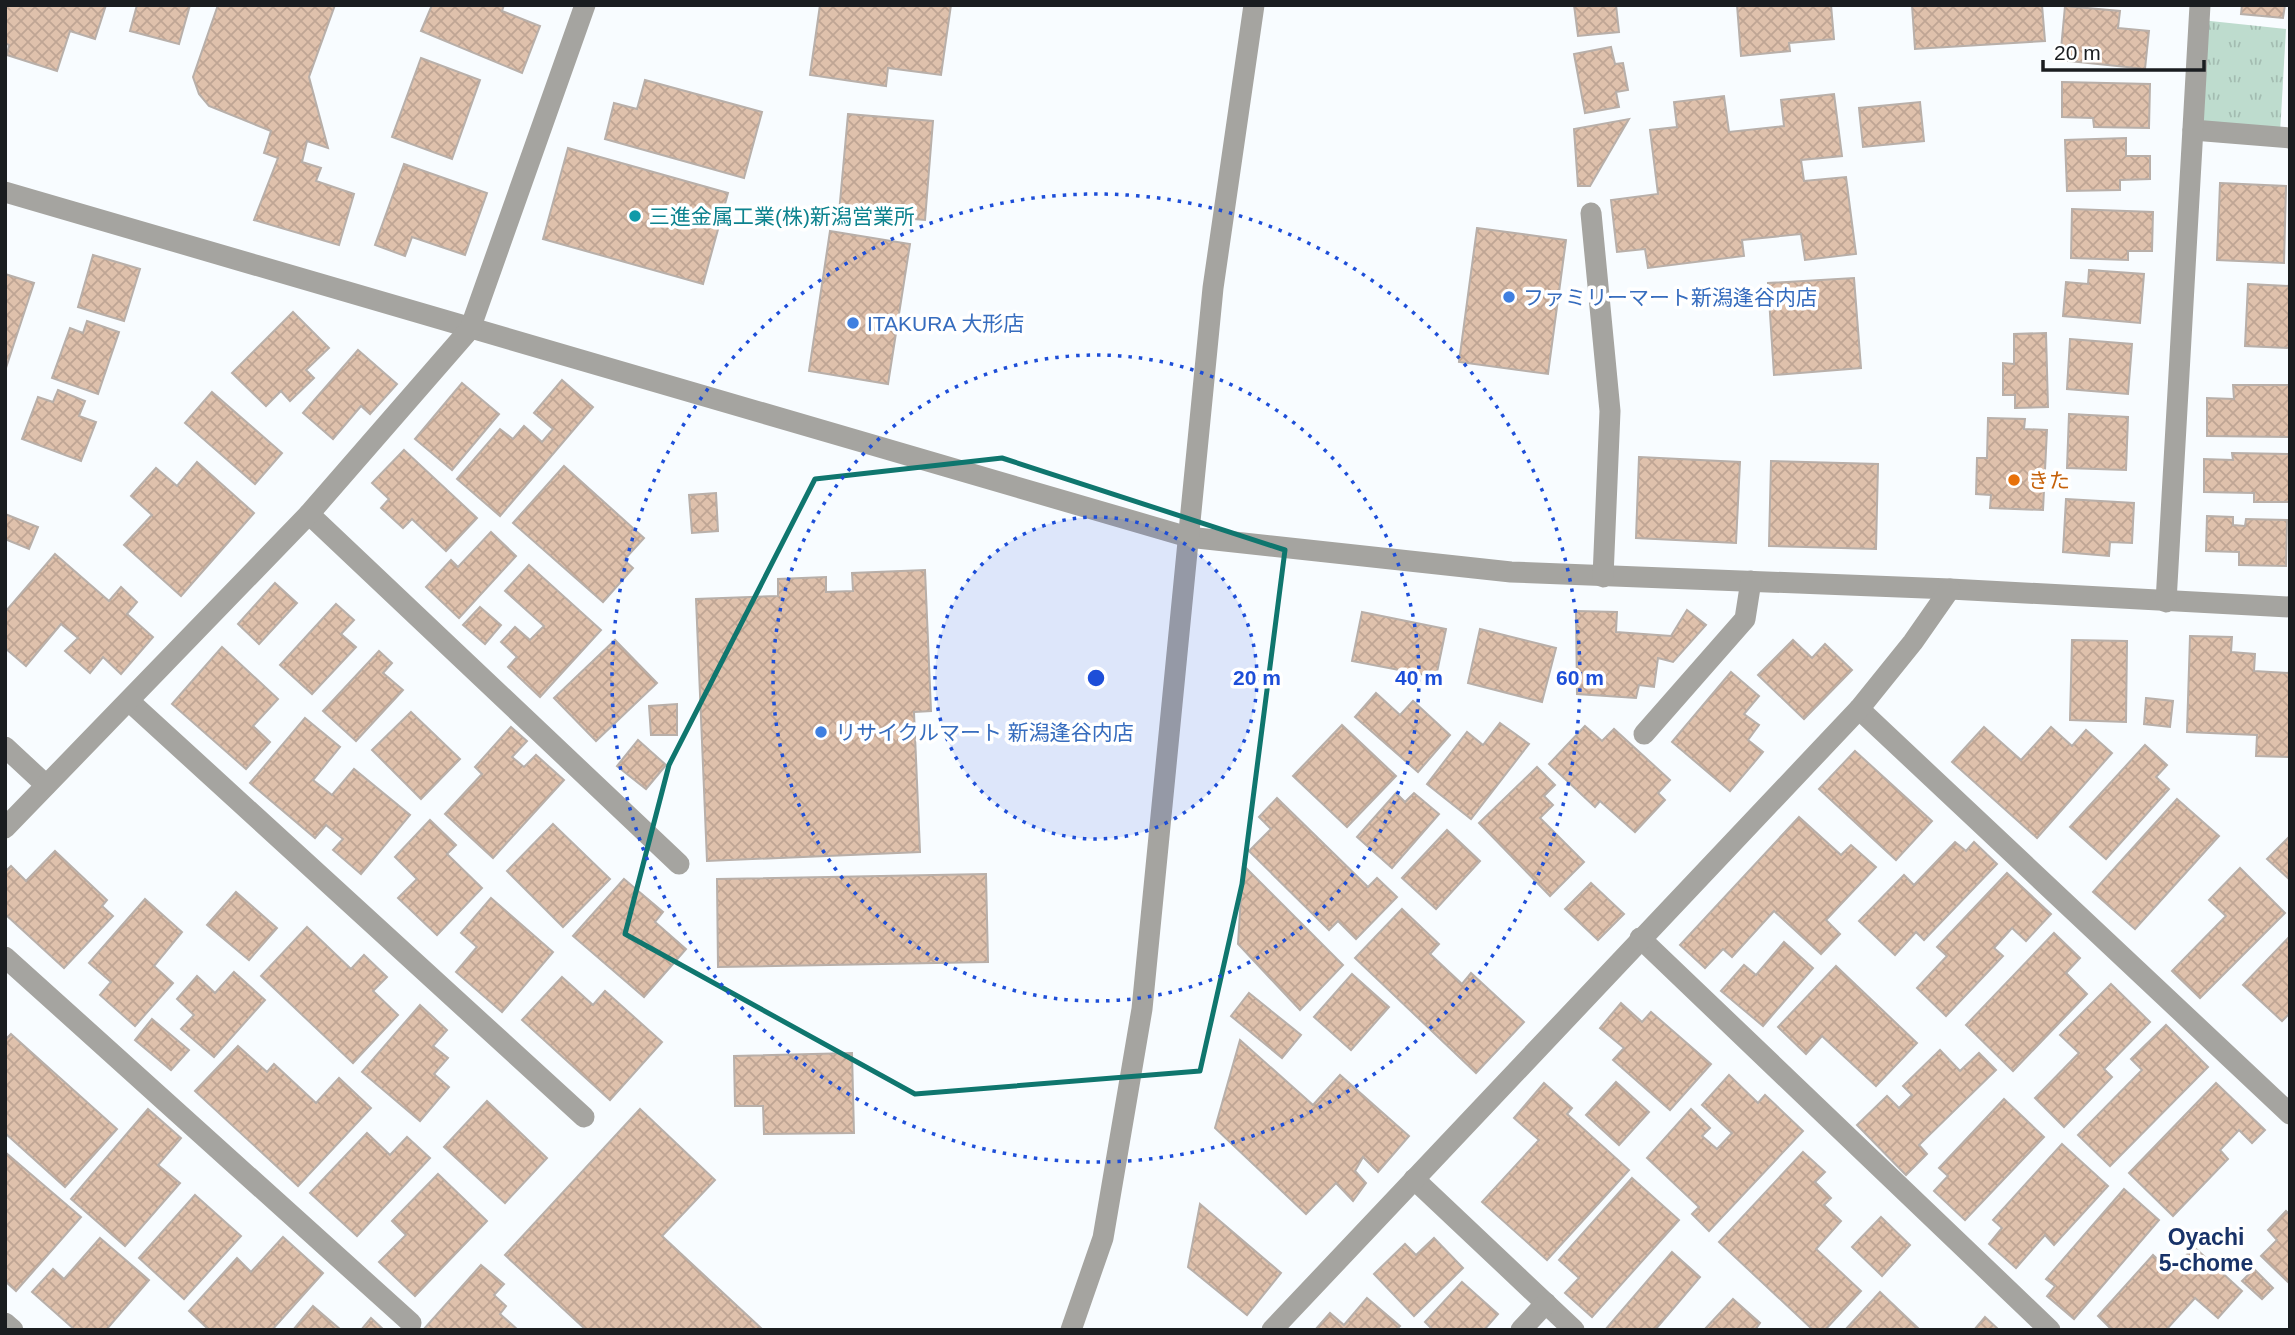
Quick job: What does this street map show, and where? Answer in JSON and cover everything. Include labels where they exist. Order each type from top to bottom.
[{"type":"street","points":[[5,828],[309,514],[470,329],[585,5]]},
{"type":"street","points":[[1071,1330],[1103,1238],[1142,1009],[1213,288],[1254,5]]},
{"type":"street","points":[[2166,602],[2200,5]]},
{"type":"street","points":[[2193,130],[2290,138]]},
{"type":"street","points":[[5,192],[1188,537],[1511,572],[1950,589],[2290,607]]},
{"type":"street","points":[[1591,213],[1610,411],[1603,577]]},
{"type":"street","points":[[309,514],[679,864]]},
{"type":"street","points":[[1644,734],[1745,620],[1751,581]]},
{"type":"street","points":[[1272,1330],[1859,709],[1913,642],[1950,589]]},
{"type":"street","points":[[129,701],[584,1117]]},
{"type":"street","points":[[1859,709],[2290,1114]]},
{"type":"street","points":[[5,747],[46,785]]},
{"type":"street","points":[[1640,938],[2050,1330]]},
{"type":"street","points":[[5,957],[411,1323]]},
{"type":"street","points":[[1414,1179],[1574,1330]]},
{"type":"street","points":[[1521,1330],[1546,1303]]},
{"type":"street","points":[[5,1323],[13,1330]]},
{"type":"highlighted area","points":[[1002,458],[1285,550],[1242,884],[1200,1071],[915,1094],[625,934],[669,765],[815,479]]},
{"type":"green space","points":[[2201,20],[2286,29],[2280,133],[2195,128]]},
{"type":"building","points":[[5,5],[106,5],[95,39],[70,31],[57,71],[7,55],[9,45],[5,43]]},
{"type":"building","points":[[137,5],[190,5],[179,44],[130,31]]},
{"type":"building","points":[[218,5],[335,5],[309,77],[328,148],[307,141],[302,162],[321,168],[316,181],[354,194],[339,245],[254,220],[278,158],[264,153],[271,131],[209,106],[199,94],[193,77]]},
{"type":"building","points":[[432,5],[504,5],[502,11],[540,26],[522,73],[421,31]]},
{"type":"building","points":[[820,5],[951,5],[941,75],[888,68],[886,86],[810,75]]},
{"type":"building","points":[[1574,5],[1616,5],[1619,32],[1578,36]]},
{"type":"building","points":[[1737,5],[1831,5],[1834,39],[1789,43],[1790,51],[1741,56]]},
{"type":"building","points":[[1912,5],[2042,5],[2045,41],[1915,49]]},
{"type":"building","points":[[2242,5],[2285,5],[2283,18],[2241,14]]},
{"type":"building","points":[[2065,6],[2120,11],[2118,28],[2149,31],[2145,69],[2060,60]]},
{"type":"building","points":[[1611,47],[1615,64],[1623,63],[1628,90],[1616,92],[1619,107],[1585,113],[1574,54]]},
{"type":"building","points":[[421,58],[480,80],[452,159],[392,137]]},
{"type":"building","points":[[645,80],[762,112],[744,178],[605,139],[614,103],[637,109]]},
{"type":"building","points":[[2062,82],[2150,84],[2149,128],[2094,127],[2093,118],[2062,117]]},
{"type":"building","points":[[1834,94],[1842,156],[1801,160],[1804,181],[1846,177],[1856,254],[1805,260],[1801,234],[1742,240],[1744,256],[1648,268],[1645,249],[1617,252],[1611,200],[1658,194],[1650,130],[1677,127],[1674,102],[1724,96],[1729,132],[1784,126],[1781,100]]},
{"type":"building","points":[[1920,102],[1924,141],[1863,147],[1859,108]]},
{"type":"building","points":[[848,114],[933,121],[925,220],[839,213]]},
{"type":"building","points":[[1629,119],[1590,186],[1578,186],[1574,129]]},
{"type":"building","points":[[2126,138],[2126,156],[2150,156],[2150,179],[2120,180],[2120,190],[2067,191],[2065,140]]},
{"type":"building","name":"三進金属工業(株)新潟営業所","points":[[568,148],[728,193],[703,284],[543,239]]},
{"type":"building","points":[[404,164],[487,193],[465,255],[412,237],[405,256],[375,245]]},
{"type":"building","points":[[2220,183],[2286,186],[2284,263],[2217,260]]},
{"type":"building","points":[[2072,209],[2153,212],[2152,251],[2128,251],[2128,260],[2071,258]]},
{"type":"building","points":[[1477,228],[1566,240],[1548,374],[1459,362]]},
{"type":"building","points":[[830,231],[910,244],[888,384],[809,371]]},
{"type":"building","points":[[93,255],[140,269],[124,321],[78,307]]},
{"type":"building","points":[[2089,270],[2144,274],[2140,323],[2063,316],[2066,282],[2088,284]]},
{"type":"building","points":[[5,274],[34,283],[5,371]]},
{"type":"building","points":[[1854,278],[1861,368],[1774,375],[1768,283]]},
{"type":"building","points":[[2248,284],[2290,286],[2290,348],[2245,346]]},
{"type":"building","points":[[293,312],[329,348],[306,370],[314,378],[290,401],[281,391],[266,406],[232,373]]},
{"type":"building","points":[[87,321],[119,332],[98,394],[52,378],[70,328],[83,333]]},
{"type":"building","points":[[2046,333],[2048,407],[2015,408],[2015,395],[2003,395],[2003,363],[2014,364],[2014,334]]},
{"type":"building","points":[[2070,339],[2132,344],[2128,394],[2067,389]]},
{"type":"building","points":[[358,350],[397,384],[370,414],[361,406],[333,439],[303,413]]},
{"type":"building","points":[[562,380],[593,407],[500,516],[457,479],[500,429],[513,439],[524,426],[542,442],[553,429],[534,413]]},
{"type":"building","points":[[462,383],[499,414],[452,470],[415,439]]},
{"type":"building","points":[[2233,385],[2290,385],[2290,437],[2207,436],[2207,398],[2234,399]]},
{"type":"building","points":[[58,390],[85,401],[79,416],[96,422],[81,461],[22,439],[38,397],[53,402]]},
{"type":"building","points":[[212,392],[282,453],[255,484],[185,423]]},
{"type":"building","points":[[2069,414],[2128,417],[2126,470],[2067,468]]},
{"type":"building","points":[[1988,418],[2025,419],[2024,429],[2047,430],[2043,510],[1990,508],[1991,495],[1976,494],[1977,458],[1987,458]]},
{"type":"building","points":[[404,450],[477,518],[446,551],[412,519],[403,528],[381,508],[389,499],[372,483]]},
{"type":"building","points":[[2232,453],[2290,454],[2290,502],[2254,502],[2254,493],[2204,492],[2204,459],[2233,460]]},
{"type":"building","points":[[1639,457],[1740,462],[1736,543],[1636,538]]},
{"type":"building","points":[[1771,461],[1878,464],[1876,549],[1769,546]]},
{"type":"building","points":[[197,462],[254,513],[181,596],[124,545],[152,515],[131,496],[156,468],[177,486]]},
{"type":"building","points":[[564,466],[644,538],[624,560],[633,568],[603,602],[513,523]]},
{"type":"building","points":[[716,493],[718,531],[692,533],[689,495]]},
{"type":"building","points":[[2066,499],[2134,503],[2132,543],[2110,542],[2109,556],[2063,552]]},
{"type":"building","points":[[5,514],[38,527],[29,549],[5,539]]},
{"type":"building","points":[[2207,516],[2233,517],[2233,525],[2245,526],[2246,519],[2287,520],[2286,566],[2239,565],[2239,552],[2206,551]]},
{"type":"building","points":[[491,532],[516,556],[459,618],[426,587],[451,560],[458,567]]},
{"type":"building","points":[[55,554],[109,601],[121,587],[137,602],[127,614],[153,637],[121,674],[103,657],[90,673],[65,651],[78,638],[61,624],[26,666],[5,648],[5,612]]},
{"type":"building","points":[[529,565],[601,630],[540,697],[508,667],[517,657],[501,642],[515,627],[530,640],[544,626],[505,591]]},
{"type":"building","points":[[925,570],[931,711],[914,712],[920,852],[707,861],[696,599],[778,596],[778,579],[826,577],[826,592],[853,591],[852,573]]},
{"type":"building","points":[[275,583],[297,603],[259,644],[238,624]]},
{"type":"building","points":[[336,604],[354,620],[341,634],[356,647],[312,694],[280,665]]},
{"type":"building","points":[[480,607],[501,625],[485,644],[463,625]]},
{"type":"building","points":[[1687,610],[1706,625],[1673,662],[1658,658],[1654,687],[1639,685],[1636,698],[1577,694],[1576,611],[1617,612],[1616,632],[1671,636]]},
{"type":"building","points":[[1362,612],[1446,629],[1436,677],[1352,661]]},
{"type":"building","points":[[1480,629],[1556,648],[1542,702],[1468,683]]},
{"type":"building","points":[[2190,636],[2232,637],[2231,652],[2255,654],[2254,671],[2290,673],[2290,757],[2256,756],[2257,735],[2187,732]]},
{"type":"building","points":[[615,640],[657,683],[596,741],[554,698]]},
{"type":"building","points":[[1793,640],[1812,658],[1825,644],[1852,670],[1804,719],[1758,675]]},
{"type":"building","points":[[2072,640],[2127,641],[2126,722],[2070,720]]},
{"type":"building","points":[[222,647],[278,699],[253,726],[270,742],[246,769],[172,704]]},
{"type":"building","points":[[379,651],[392,663],[383,673],[403,690],[356,741],[323,711]]},
{"type":"building","points":[[1731,672],[1759,696],[1744,714],[1759,725],[1748,740],[1763,752],[1730,791],[1672,742]]},
{"type":"building","points":[[1376,693],[1400,715],[1413,701],[1450,735],[1418,772],[1355,717]]},
{"type":"building","points":[[2146,698],[2173,701],[2170,727],[2144,724]]},
{"type":"building","points":[[677,704],[677,735],[651,735],[649,706]]},
{"type":"building","points":[[411,712],[460,759],[421,799],[372,750]]},
{"type":"building","points":[[305,718],[340,747],[313,780],[332,795],[354,769],[410,815],[361,874],[333,850],[343,839],[326,825],[315,838],[250,783]]},
{"type":"building","points":[[1500,723],[1529,744],[1471,819],[1427,784],[1467,732],[1483,745]]},
{"type":"building","points":[[1342,725],[1396,776],[1347,827],[1293,776]]},
{"type":"building","points":[[1585,726],[1602,741],[1614,729],[1670,780],[1658,793],[1665,800],[1635,832],[1600,801],[1595,807],[1549,764]]},
{"type":"building","points":[[511,727],[527,741],[512,757],[524,767],[536,755],[564,780],[493,858],[445,814],[482,774],[475,767]]},
{"type":"building","points":[[1984,727],[2021,760],[2051,727],[2072,746],[2086,730],[2112,753],[2037,838],[1952,762]]},
{"type":"building","points":[[638,740],[666,765],[646,789],[617,766]]},
{"type":"building","points":[[2145,745],[2167,765],[2156,777],[2169,789],[2106,859],[2070,827]]},
{"type":"building","points":[[1855,751],[1932,821],[1896,860],[1819,789]]},
{"type":"building","points":[[1537,767],[1555,785],[1544,796],[1553,805],[1540,818],[1584,862],[1550,896],[1479,823]]},
{"type":"building","points":[[1396,793],[1405,802],[1414,793],[1439,814],[1392,868],[1357,837]]},
{"type":"building","points":[[1277,798],[1368,887],[1377,878],[1397,897],[1356,939],[1338,921],[1329,930],[1249,851],[1271,829],[1259,817]]},
{"type":"building","points":[[2177,799],[2219,836],[2135,929],[2093,892]]},
{"type":"building","points":[[1799,817],[1841,855],[1851,845],[1876,867],[1826,920],[1840,934],[1821,954],[1774,911],[1732,957],[1723,949],[1705,968],[1680,945]]},
{"type":"building","points":[[430,820],[456,845],[447,854],[482,888],[437,935],[398,898],[417,879],[395,857]]},
{"type":"building","points":[[553,824],[610,879],[563,927],[507,871]]},
{"type":"building","points":[[1447,830],[1480,861],[1436,909],[1402,878]]},
{"type":"building","points":[[2290,836],[2290,880],[2267,859]]},
{"type":"building","points":[[1955,842],[1966,851],[1974,842],[1997,864],[1924,940],[1916,932],[1895,955],[1859,921],[1904,875],[1914,885]]},
{"type":"building","points":[[55,851],[107,900],[102,906],[113,916],[64,968],[5,914],[5,872],[11,866],[26,881]]},
{"type":"building","points":[[1243,865],[1343,965],[1300,1010],[1238,944]]},
{"type":"building","points":[[2240,868],[2285,913],[2200,998],[2172,971],[2226,916],[2209,900]]},
{"type":"building","points":[[2007,873],[2051,914],[2026,941],[2012,928],[1994,948],[2003,956],[1946,1016],[1917,988],[1947,956],[1937,947]]},
{"type":"building","points":[[986,874],[988,962],[718,967],[717,879]]},
{"type":"building","points":[[624,879],[663,912],[655,922],[686,949],[644,997],[573,936]]},
{"type":"building","points":[[1591,883],[1624,914],[1598,940],[1565,909]]},
{"type":"building","points":[[236,892],[277,928],[249,960],[207,925]]},
{"type":"building","points":[[491,898],[553,952],[502,1012],[456,972],[477,947],[461,933]]},
{"type":"building","points":[[145,899],[182,932],[154,966],[173,983],[135,1026],[100,995],[111,982],[89,963]]},
{"type":"building","points":[[1402,909],[1439,944],[1430,954],[1462,984],[1471,973],[1524,1022],[1476,1073],[1355,958]]},
{"type":"building","points":[[307,927],[351,969],[364,955],[387,977],[373,991],[398,1015],[353,1063],[261,976]]},
{"type":"building","points":[[2054,933],[2080,958],[2066,973],[2087,994],[2013,1071],[1966,1025]]},
{"type":"building","points":[[2290,936],[2290,1013],[2282,1021],[2243,985]]},
{"type":"building","points":[[1784,942],[1813,968],[1763,1026],[1721,991],[1744,965],[1756,975]]},
{"type":"building","points":[[1836,966],[1917,1043],[1876,1086],[1822,1036],[1806,1054],[1778,1027]]},
{"type":"building","points":[[234,972],[265,1000],[214,1057],[181,1029],[194,1015],[177,999],[197,976],[215,993]]},
{"type":"building","points":[[1352,974],[1389,1007],[1351,1050],[1314,1017]]},
{"type":"building","points":[[562,977],[593,1005],[605,991],[662,1042],[610,1100],[522,1020]]},
{"type":"building","points":[[2111,984],[2150,1022],[2104,1069],[2112,1077],[2064,1127],[2035,1098],[2079,1053],[2060,1035]]},
{"type":"building","points":[[1249,993],[1301,1035],[1282,1058],[1231,1016]]},
{"type":"building","points":[[1621,1003],[1642,1022],[1651,1012],[1711,1064],[1670,1110],[1613,1060],[1624,1048],[1600,1028]]},
{"type":"building","points":[[420,1005],[447,1030],[433,1046],[448,1058],[434,1074],[449,1087],[420,1121],[362,1072]]},
{"type":"building","points":[[152,1019],[189,1050],[171,1070],[135,1040]]},
{"type":"building","points":[[2166,1025],[2208,1067],[2110,1166],[2078,1135],[2142,1070],[2131,1059]]},
{"type":"building","points":[[11,1034],[117,1129],[65,1187],[5,1133],[5,1040]]},
{"type":"building","points":[[1240,1040],[1313,1105],[1340,1075],[1409,1136],[1378,1172],[1363,1157],[1355,1171],[1366,1183],[1353,1201],[1336,1183],[1306,1214],[1215,1128]]},
{"type":"building","points":[[238,1046],[267,1072],[274,1064],[316,1103],[339,1078],[371,1108],[298,1186],[195,1091]]},
{"type":"building","points":[[1940,1050],[1960,1071],[1979,1053],[1996,1070],[1919,1145],[1927,1154],[1906,1175],[1857,1125],[1887,1096],[1899,1108],[1912,1095],[1903,1086]]},
{"type":"building","points":[[852,1053],[854,1133],[764,1134],[763,1106],[735,1106],[734,1056]]},
{"type":"building","points":[[1729,1075],[1758,1103],[1765,1095],[1803,1131],[1709,1231],[1692,1214],[1699,1207],[1647,1158],[1691,1109],[1710,1128],[1702,1136],[1717,1149],[1732,1133],[1702,1105]]},
{"type":"building","points":[[1616,1082],[1649,1112],[1619,1145],[1586,1115]]},
{"type":"building","points":[[1544,1083],[1572,1108],[1567,1114],[1629,1170],[1547,1260],[1482,1202],[1539,1140],[1514,1118]]},
{"type":"building","points":[[2216,1083],[2265,1130],[2252,1143],[2239,1130],[2220,1150],[2228,1159],[2173,1216],[2129,1173]]},
{"type":"building","points":[[2004,1099],[2044,1137],[1965,1220],[1934,1191],[1948,1176],[1939,1168]]},
{"type":"building","points":[[487,1101],[547,1158],[505,1203],[444,1147]]},
{"type":"building","points":[[148,1109],[181,1138],[158,1165],[180,1183],[125,1246],[71,1199]]},
{"type":"building","points":[[640,1109],[715,1180],[662,1236],[763,1330],[586,1330],[505,1255]]},
{"type":"building","points":[[367,1133],[390,1155],[407,1137],[430,1158],[357,1236],[310,1193]]},
{"type":"building","points":[[2062,1144],[2108,1186],[2054,1245],[2045,1235],[2016,1268],[1989,1244],[2002,1228],[1993,1220]]},
{"type":"building","points":[[5,1152],[81,1217],[16,1291],[5,1281]]},
{"type":"building","points":[[1803,1152],[1825,1172],[1815,1182],[1831,1198],[1824,1205],[1841,1221],[1816,1249],[1861,1291],[1825,1330],[1813,1330],[1719,1242]]},
{"type":"building","points":[[438,1174],[487,1221],[415,1296],[379,1262],[406,1235],[392,1221]]},
{"type":"building","points":[[1632,1178],[1679,1220],[1592,1317],[1565,1293],[1579,1278],[1559,1260]]},
{"type":"building","points":[[2124,1189],[2159,1220],[2074,1319],[2047,1296],[2055,1286],[2046,1279]]},
{"type":"building","points":[[195,1195],[241,1236],[184,1299],[139,1258]]},
{"type":"building","points":[[1200,1204],[1281,1273],[1247,1315],[1188,1267]]},
{"type":"building","points":[[2286,1211],[2290,1215],[2290,1284],[2261,1256],[2277,1240],[2268,1230]]},
{"type":"building","points":[[1881,1217],[1910,1245],[1882,1276],[1852,1247]]},
{"type":"building","points":[[283,1237],[323,1273],[272,1330],[209,1330],[189,1311],[237,1258],[251,1272]]},
{"type":"building","points":[[100,1238],[149,1280],[106,1330],[75,1330],[32,1292],[53,1269],[64,1279]]},
{"type":"building","points":[[1434,1238],[1463,1268],[1414,1316],[1374,1274],[1405,1244],[1416,1255]]},
{"type":"building","points":[[2194,1247],[2242,1291],[2218,1318],[2195,1298],[2166,1330],[2112,1330],[2098,1316],[2153,1255],[2171,1272]]},
{"type":"building","points":[[1672,1252],[1700,1277],[1655,1330],[1605,1330]]},
{"type":"building","points":[[481,1265],[504,1284],[494,1295],[506,1306],[500,1314],[518,1330],[423,1330]]},
{"type":"building","points":[[2254,1269],[2273,1288],[2262,1299],[2242,1281]]},
{"type":"building","points":[[1462,1282],[1498,1314],[1484,1330],[1433,1330],[1425,1322]]},
{"type":"building","points":[[1880,1292],[1920,1330],[1845,1330]]},
{"type":"building","points":[[1367,1298],[1400,1326],[1396,1330],[1315,1330],[1330,1313],[1344,1325]]},
{"type":"building","points":[[1733,1299],[1760,1323],[1755,1330],[1704,1330]]},
{"type":"building","points":[[313,1306],[341,1330],[293,1330]]},
{"type":"building","points":[[1985,1317],[1999,1330],[1974,1330]]},
{"type":"building","points":[[371,1318],[384,1330],[361,1330]]},
{"type":"place","name":"三進金属工業(株)新潟営業所","points":[[635,216]]},
{"type":"place","name":"ファミリーマート新潟逢谷内店","points":[[1509,297]]},
{"type":"place","name":"ITAKURA 大形店","points":[[853,323]]},
{"type":"place","name":"きた","points":[[2014,480]]},
{"type":"place","name":"リサイクルマート 新潟逢谷内店","points":[[821,732]]},
{"type":"district","name":"Oyachi 5-chome","points":[[2206,1250]]}]
